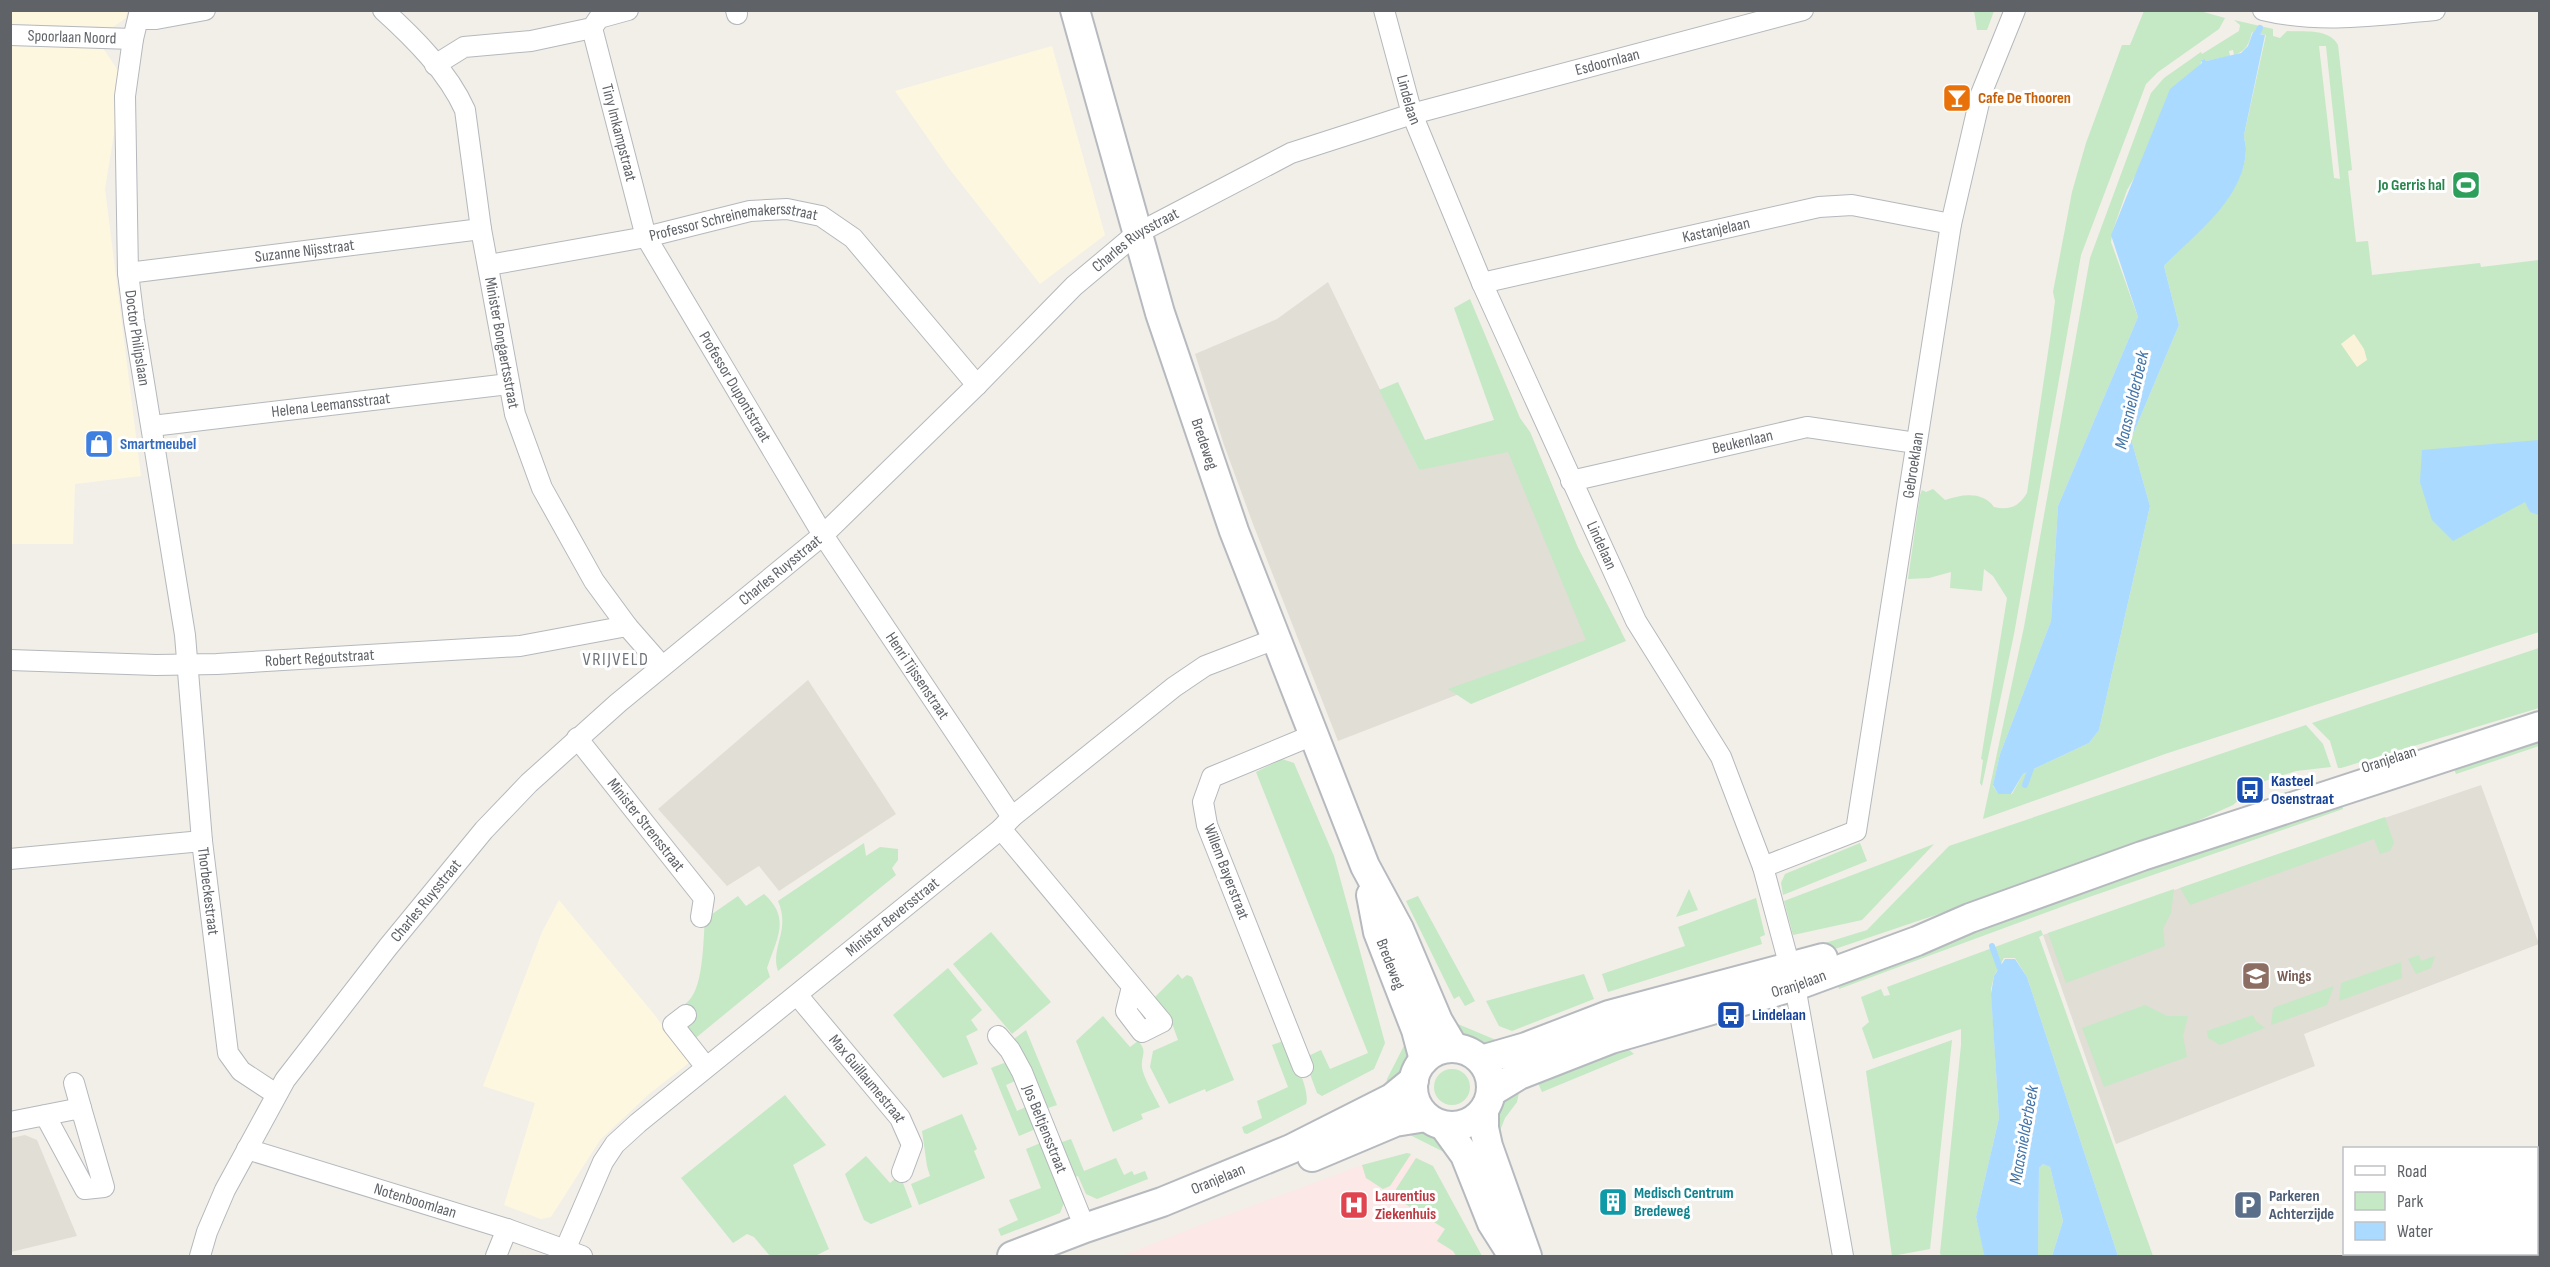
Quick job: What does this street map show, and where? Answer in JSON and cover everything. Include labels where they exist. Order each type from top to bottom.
[{"type":"street","points":[[140,15],[156,19],[205,10]]},
{"type":"street","name":"Minister Bongaertsstraat","points":[[383,10],[407,32],[435,65],[457,93],[465,110],[481,229],[515,414],[542,488],[594,581],[627,626],[662,666]]},
{"type":"street","points":[[435,65],[464,47],[531,41],[592,28],[599,18],[628,10]]},
{"type":"street","name":"Bredeweg","points":[[1075,10],[1136,234],[1202,441],[1275,639],[1365,866],[1399,929],[1438,1021],[1454,1048]]},
{"type":"street","name":"Lindelaan","points":[[1384,10],[1412,114],[1482,283],[1636,621],[1721,757],[1763,867],[1793,985],[1843,1257]]},
{"type":"street","name":"Esdoornlaan","points":[[1412,114],[1803,10]]},
{"type":"street","name":"Gebroeklaan","points":[[1763,867],[1856,831],[1951,224],[1981,94],[2015,10]]},
{"type":"street","points":[[2263,10],[2311,17],[2342,18],[2435,10]]},
{"type":"street","name":"Doctor Philipslaan","points":[[140,15],[133,39],[125,96],[128,273],[185,635],[187,665]]},
{"type":"street","name":"Tiny Imkampstraat","points":[[592,28],[646,237]]},
{"type":"street","name":"Spoorlaan Noord","points":[[10,35],[133,39]]},
{"type":"street","name":"Charles Ruysstraat","points":[[200,1257],[207,1232],[225,1190],[285,1080],[388,947],[484,830],[577,738],[823,535],[977,385],[1074,286],[1136,234],[1291,153],[1412,114]]},
{"type":"street","name":"Kastanjelaan","points":[[1482,283],[1819,207],[1852,205],[1951,224]]},
{"type":"street","name":"Professor Schreinemakersstraat","points":[[489,265],[646,237],[750,211],[787,209],[821,216],[853,238],[977,385]]},
{"type":"street","name":"Suzanne Nijsstraat","points":[[128,273],[481,229]]},
{"type":"street","name":"Professor Dupontstraat","points":[[646,237],[823,535]]},
{"type":"street","name":"Helena Leemansstraat","points":[[152,426],[509,384]]},
{"type":"street","name":"Beukenlaan","points":[[1571,481],[1807,427],[1916,443]]},
{"type":"street","name":"Henri Tijssenstraat","points":[[823,535],[1007,823],[1132,987]]},
{"type":"street","name":"Robert Regoutstraat","points":[[10,660],[187,665],[520,646],[627,626]]},
{"type":"street","name":"Minister Beversstraat","points":[[573,1253],[603,1162],[615,1144],[706,1067],[798,996],[1174,687],[1205,666],[1275,639]]},
{"type":"street","name":"Thorbeckestraat","points":[[187,665],[202,841],[228,1053],[241,1071],[276,1095]]},
{"type":"street","name":"Oranjelaan","points":[[2142,856],[2156,846],[2236,810],[2492,727],[2540,715]]},
{"type":"street","name":"Oranjelaan","points":[[1488,1102],[1519,1075],[1611,1039],[1793,985],[2142,856],[2540,726]]},
{"type":"street","name":"Willem Bayerstraat","points":[[1303,1066],[1207,825],[1203,802],[1212,777],[1313,735]]},
{"type":"street","name":"Minister Strensstraat","points":[[577,738],[704,898],[700,917]]},
{"type":"street","points":[[10,859],[202,841]]},
{"type":"street","name":"Bredeweg","points":[[1365,866],[1378,932],[1416,1030],[1419,1070]]},
{"type":"street","name":"Oranjelaan","points":[[1481,1060],[1526,1047],[1609,1014],[1793,985]]},
{"type":"street","name":"Max Guillaumestraat","points":[[798,996],[900,1119],[912,1145],[902,1172]]},
{"type":"street","points":[[686,1015],[673,1025],[706,1067]]},
{"type":"street","name":"Jos Beltjensstraat","points":[[998,1036],[1010,1050],[1022,1072],[1085,1228]]},
{"type":"street","points":[[1513,1257],[1492,1223],[1462,1149],[1415,1100],[1419,1070],[1437,1051],[1464,1049],[1481,1060],[1488,1070],[1488,1102],[1484,1128],[1488,1146],[1527,1257]]},
{"type":"street","name":"Oranjelaan","points":[[1012,1257],[1085,1228],[1162,1202],[1291,1149],[1392,1098],[1419,1070]]},
{"type":"street","points":[[45,1115],[85,1189],[104,1187],[74,1083]]},
{"type":"street","points":[[1435,1121],[1466,1124],[1488,1102]]},
{"type":"street","points":[[10,1122],[81,1108]]},
{"type":"street","name":"Oranjelaan","points":[[1058,1257],[1293,1166],[1377,1129],[1411,1118],[1435,1121]]},
{"type":"street","name":"Notenboomlaan","points":[[247,1149],[507,1230],[573,1253]]},
{"type":"street","points":[[496,1257],[507,1230]]},
{"type":"shaded area","points":[[11,10],[127,11],[126,18],[113,27],[11,24]]},
{"type":"shaded area","points":[[11,46],[103,48],[123,78],[105,189],[141,476],[75,484],[73,544],[11,544]]},
{"type":"shaded area","points":[[1052,46],[1105,235],[1040,284],[948,167],[895,91]]},
{"type":"shaded area","points":[[1328,282],[1419,470],[1530,432],[1578,548],[1621,631],[1338,741],[1253,524],[1224,445],[1195,354],[1277,319]]},
{"type":"shaded area","points":[[808,680],[896,814],[779,891],[759,866],[727,886],[658,809]]},
{"type":"shaded area","name":"Wings","points":[[2481,785],[2539,944],[2304,1034],[2315,1066],[2116,1144],[2043,935]]},
{"type":"shaded area","points":[[559,900],[653,1013],[690,1062],[649,1094],[600,1140],[551,1217],[541,1219],[504,1205],[535,1103],[483,1086],[542,932]]},
{"type":"shaded area","points":[[25,1135],[37,1140],[77,1236],[11,1252],[11,1138]]},
{"type":"shaded area","name":"Laurentius Ziekenhuis","points":[[1407,1153],[1433,1166],[1482,1256],[1122,1256],[1362,1165]]},
{"type":"green space","points":[[1974,11],[1994,11],[1987,30],[1977,30]]},
{"type":"green space","points":[[2144,11],[2200,11],[2225,18],[2219,29],[2158,72],[2146,84],[2081,255],[2014,634],[1982,786],[1980,783],[1983,760],[1981,759],[2007,598],[1993,576],[1984,569],[1982,591],[1950,588],[1951,572],[1929,578],[1908,579],[1920,495],[1922,490],[1926,492],[1933,489],[1945,500],[1972,495],[1984,498],[1994,507],[2009,508],[2021,501],[2027,493],[2051,332],[2055,301],[2053,292],[2072,192],[2086,143],[2122,45],[2130,45]]},
{"type":"green space","points":[[2234,20],[2273,29],[2273,36],[2280,38],[2287,31],[2322,33],[2338,45],[2352,170],[2348,171],[2356,242],[2368,241],[2372,275],[2480,263],[2481,267],[2539,260],[2539,632],[2165,754],[1983,819],[2024,627],[2090,258],[2151,93],[2164,78],[2201,52],[2202,54],[2239,31],[2240,25]],"holes":[[[2252,32],[2266,35],[2244,135],[2246,149],[2243,166],[2237,183],[2228,198],[2203,228],[2164,266],[2179,325],[2131,439],[2150,506],[2099,730],[2089,743],[2023,774],[2012,794],[1998,794],[1993,786],[2000,754],[2051,621],[2058,506],[2138,317],[2111,242],[2113,230],[2127,190],[2201,60],[2230,56],[2229,51],[2233,50],[2234,55],[2242,51],[2247,46]],[[2319,46],[2326,46],[2340,179],[2334,178]]]},
{"type":"green space","points":[[1470,299],[1520,418],[1530,432],[1578,548],[1626,641],[1471,704],[1448,689],[1586,640],[1508,452],[1419,470],[1379,390],[1398,382],[1425,440],[1494,420],[1454,308]]},
{"type":"green space","points":[[2539,648],[2539,708],[2341,768],[2338,768],[2330,741],[2312,723]]},
{"type":"green space","points":[[2306,725],[2323,744],[2331,767],[2296,771],[2246,787],[2248,792],[2233,805],[2146,844],[1826,952],[1825,943],[1867,930],[1949,846]]},
{"type":"green space","points":[[2539,734],[2539,746],[2456,774],[2454,769]]},
{"type":"green space","points":[[1282,759],[1294,763],[1334,856],[1385,1043],[1374,1069],[1322,1096],[1317,1093],[1304,1058],[1321,1050],[1330,1069],[1368,1053],[1256,772]]},
{"type":"green space","points":[[2340,798],[2343,809],[2072,903],[1839,989],[1836,979]]},
{"type":"green space","points":[[2385,817],[2394,843],[2390,851],[2380,854],[2374,839],[2190,905],[2180,888]]},
{"type":"green space","points":[[864,843],[866,856],[880,847],[898,849],[898,860],[892,868],[896,875],[778,971],[776,954],[782,921],[778,901]]},
{"type":"green space","points":[[1860,843],[1867,861],[1783,895],[1781,883],[1785,874]]},
{"type":"green space","points":[[1934,844],[1862,920],[1793,935],[1784,901]]},
{"type":"green space","points":[[1689,889],[1698,910],[1676,917]]},
{"type":"green space","points":[[2174,889],[2171,913],[2163,929],[2165,946],[2066,983],[2048,933]]},
{"type":"green space","points":[[764,894],[777,911],[779,920],[778,938],[767,968],[770,977],[692,1041],[680,1026],[693,1015],[685,1004],[696,989],[699,978],[705,919],[738,896],[746,906]]},
{"type":"green space","points":[[1418,896],[1475,1001],[1465,1006],[1459,996],[1454,999],[1406,901]]},
{"type":"green space","points":[[1756,898],[1765,935],[1760,937],[1762,944],[1608,992],[1602,974],[1685,946],[1678,927]]},
{"type":"green space","points":[[2041,930],[2043,935],[2039,937],[2153,1256],[2118,1256],[2027,977],[2015,958],[2004,958],[1994,976],[1991,989],[1999,1118],[1976,1217],[1985,1256],[1941,1256],[1940,1253],[1961,1029],[1873,1059],[1862,1028],[1869,1022],[1861,997],[1881,989],[1884,996],[1890,995],[1887,987]]},
{"type":"green space","points":[[991,932],[1051,1002],[1012,1034],[953,964]]},
{"type":"green space","points":[[2419,955],[2421,961],[2435,956],[2431,968],[2416,974],[2408,959]]},
{"type":"green space","points":[[2401,962],[2402,978],[2339,1001],[2341,983]]},
{"type":"green space","points":[[948,968],[982,1010],[971,1020],[978,1030],[966,1036],[978,1064],[943,1078],[893,1015]]},
{"type":"green space","points":[[1178,974],[1182,979],[1187,975],[1192,977],[1234,1080],[1169,1104],[1150,1067],[1153,1051],[1178,1040],[1173,1026],[1152,1000]]},
{"type":"green space","points":[[1584,974],[1594,999],[1512,1031],[1499,1026],[1486,1001]]},
{"type":"green space","points":[[2334,986],[2327,1005],[2271,1025],[2273,1008]]},
{"type":"green space","points":[[2145,1005],[2167,1016],[2188,1016],[2183,1036],[2187,1057],[2104,1087],[2082,1028]]},
{"type":"green space","points":[[2253,1015],[2256,1021],[2265,1028],[2220,1045],[2208,1038],[2207,1031]]},
{"type":"green space","points":[[1103,1016],[1130,1047],[1138,1041],[1141,1045],[1143,1071],[1160,1107],[1141,1114],[1143,1119],[1113,1132],[1076,1041]]},
{"type":"green space","points":[[1453,1022],[1500,1042],[1483,1047],[1471,1045],[1462,1037]]},
{"type":"green space","points":[[1026,1030],[1057,1105],[1045,1109],[1014,1039]]},
{"type":"green space","points":[[1286,1040],[1306,1091],[1306,1104],[1247,1134],[1244,1133],[1242,1127],[1262,1118],[1257,1101],[1288,1087],[1272,1045]]},
{"type":"green space","points":[[1407,1040],[1411,1058],[1410,1065],[1404,1074],[1385,1089],[1387,1079]]},
{"type":"green space","points":[[1952,1040],[1930,1249],[1892,1256],[1866,1071]]},
{"type":"green space","points":[[1621,1043],[1634,1054],[1542,1092],[1535,1076]]},
{"type":"green space","points":[[1004,1063],[1013,1066],[1020,1079],[1006,1085],[1017,1111],[1028,1106],[1038,1128],[1019,1136],[991,1068]]},
{"type":"green space","points":[[1452,1069],[1465,1074],[1470,1087],[1465,1100],[1452,1105],[1439,1100],[1434,1087],[1439,1074]]},
{"type":"green space","points":[[1520,1088],[1517,1102],[1505,1118],[1499,1133],[1494,1105]]},
{"type":"green space","points":[[785,1095],[826,1145],[793,1165],[829,1249],[815,1256],[770,1256],[754,1237],[747,1234],[733,1243],[681,1178]]},
{"type":"green space","points":[[962,1114],[977,1149],[974,1151],[985,1178],[919,1205],[911,1184],[930,1176],[922,1131]]},
{"type":"green space","points":[[1410,1125],[1437,1131],[1448,1154],[1404,1132]]},
{"type":"green space","points":[[1071,1139],[1084,1171],[1116,1158],[1124,1175],[1132,1171],[1134,1175],[1145,1171],[1148,1179],[1097,1199],[1086,1194],[1078,1176],[1073,1178],[1059,1143]]},
{"type":"green space","points":[[1043,1142],[1061,1183],[1057,1185],[1064,1203],[1060,1213],[1001,1236],[998,1229],[1018,1220],[1009,1200],[1041,1188],[1026,1149]]},
{"type":"green space","points":[[1407,1153],[1411,1154],[1390,1186],[1383,1189],[1366,1178],[1362,1165]]},
{"type":"green space","points":[[866,1156],[890,1183],[900,1175],[912,1207],[871,1224],[864,1220],[845,1174]]},
{"type":"green space","points":[[1416,1158],[1433,1166],[1482,1256],[1456,1256],[1453,1251],[1437,1241],[1445,1229],[1396,1198],[1396,1189]]},
{"type":"green space","points":[[2043,1164],[2050,1167],[2063,1221],[2052,1256],[2038,1256],[2039,1168]]},
{"type":"sand","points":[[2354,334],[2364,349],[2367,360],[2357,367],[2341,344]]},
{"type":"water","points":[[2253,32],[2258,33],[2258,36],[2259,34],[2265,35],[2244,135],[2246,149],[2243,167],[2237,183],[2216,214],[2164,266],[2179,325],[2131,439],[2150,506],[2099,730],[2089,743],[2023,774],[2011,794],[1998,794],[1993,785],[2000,754],[2051,621],[2058,506],[2138,317],[2111,235],[2170,89],[2202,63],[2201,60],[2206,61],[2241,53],[2248,46]]},
{"type":"water","points":[[2539,440],[2539,515],[2530,512],[2525,502],[2453,541],[2432,520],[2420,482],[2422,450]]},
{"type":"water","points":[[2005,959],[2015,959],[2027,977],[2118,1256],[2052,1256],[2063,1221],[2050,1167],[2043,1164],[2039,1168],[2038,1256],[1985,1256],[1984,1254],[1976,1217],[1999,1118],[1991,994],[1994,976]]},
{"type":"waterway","name":"Maasnielderbeek","points":[[2254,39],[2260,28]]},
{"type":"waterway","name":"Maasnielderbeek","points":[[2025,785],[2033,763]]},
{"type":"waterway","name":"Maasnielderbeek","points":[[1992,946],[2002,974]]},
{"type":"place","name":"Cafe De Thooren","points":[[1957,98]]},
{"type":"place","name":"Jo Gerris hal","points":[[2466,185]]},
{"type":"place","name":"Smartmeubel","points":[[99,444]]},
{"type":"place","name":"Kasteel Osenstraat","points":[[2250,790]]},
{"type":"place","name":"Wings","points":[[2256,976]]},
{"type":"place","name":"Lindelaan","points":[[1731,1015]]},
{"type":"place","name":"Medisch Centrum Bredeweg","points":[[1613,1202]]},
{"type":"place","name":"Laurentius Ziekenhuis","points":[[1354,1205]]},
{"type":"place","name":"Parkeren Achterzijde","points":[[2248,1205]]},
{"type":"district","name":"VRIJVELD","points":[[616,659]]}]
